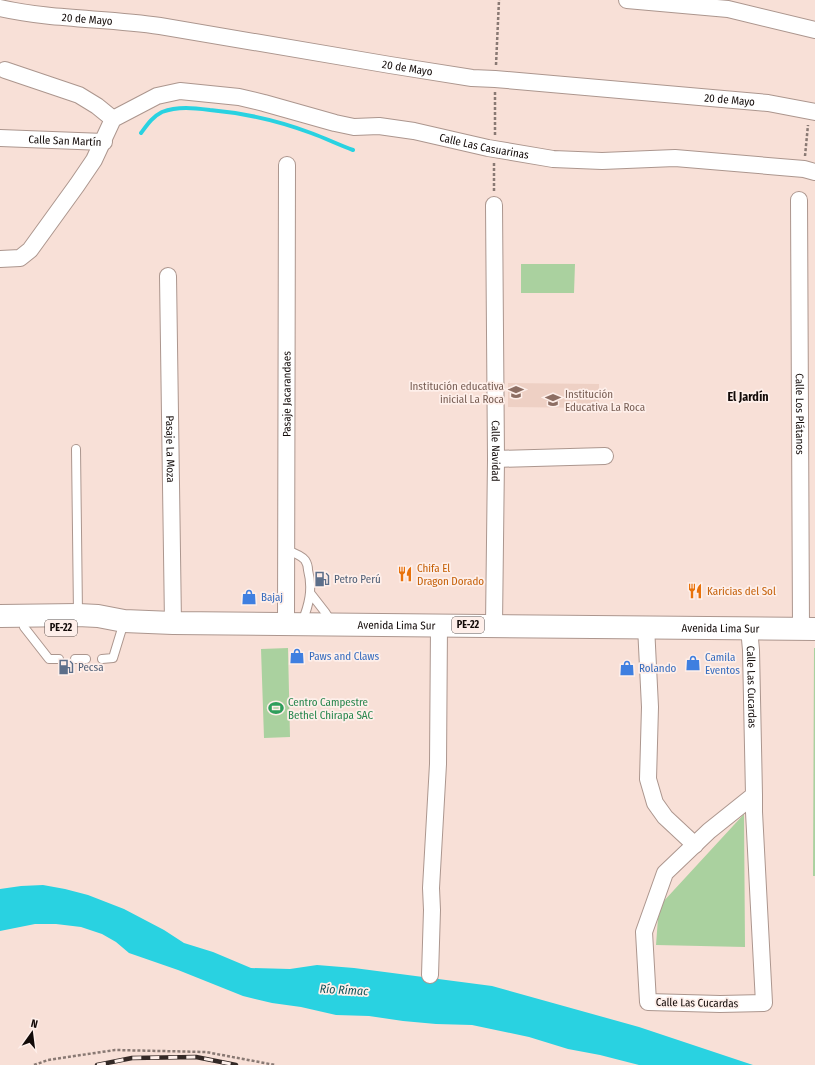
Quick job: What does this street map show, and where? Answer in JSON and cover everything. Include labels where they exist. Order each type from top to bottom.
[{"type":"highway","name":"Avenida Lima Sur","points":[[0,616],[78,615],[98,616],[123,621],[173,622],[808,628]]},
{"type":"highway","name":"Avenida Lima Sur","points":[[0,629],[24,627],[80,628],[102,626],[123,621]]},
{"type":"street","points":[[627,0],[728,9],[815,30]]},
{"type":"street","name":"20 de Mayo","points":[[2,7],[61,18],[132,22],[160,26],[472,78],[768,103],[812,111]]},
{"type":"street","points":[[5,70],[79,95],[92,102],[113,119]]},
{"type":"street","name":"Calle Las Casuarinas","points":[[113,119],[157,96],[180,92],[239,97],[354,127],[379,126],[414,131],[488,148],[553,158],[602,161],[675,158],[809,170]]},
{"type":"street","name":"Calle San Martín","points":[[0,138],[104,142],[113,119]]},
{"type":"street","points":[[0,259],[20,258],[30,250],[77,185],[104,142]]},
{"type":"street","name":"Pasaje Jacarandaes","points":[[287,164],[286,550],[294,623]]},
{"type":"street","name":"Calle Los Plátanos","points":[[799,200],[808,628]]},
{"type":"street","name":"Calle Navidad","points":[[494,205],[496,459],[494,625]]},
{"type":"street","name":"Pasaje La Moza","points":[[168,276],[173,622]]},
{"type":"street","points":[[496,459],[605,456]]},
{"type":"street","points":[[430,975],[432,910],[431,888],[438,764],[439,625]]},
{"type":"street","points":[[646,626],[650,707],[648,779],[655,803],[665,817],[695,845]]},
{"type":"street","name":"Calle Las Cucardas","points":[[749,628],[751,650],[754,795],[764,1003],[720,1004],[648,1002],[644,932],[665,873],[710,831],[754,795]]},
{"type":"lane","points":[[76,448],[78,615]]},
{"type":"lane","points":[[286,550],[298,555],[306,561],[310,575],[311,594],[308,606],[294,623]]},
{"type":"lane","points":[[311,594],[332,624]]},
{"type":"lane","points":[[102,659],[113,658],[123,621]]},
{"type":"lane","points":[[24,627],[49,659],[58,659]]},
{"type":"lane","points":[[74,659],[86,659]]},
{"type":"path","points":[[809,170],[812,111]]},
{"type":"path","points":[[494,179],[495,155]]},
{"type":"path","points":[[34,1065],[48,1060],[115,1050],[206,1052],[275,1065]]},
{"type":"shaded area","name":"Institución Educativa La Roca","points":[[508,383],[599,384],[599,408],[508,407]]},
{"type":"green space","points":[[521,264],[575,264],[574,293],[521,293]]},
{"type":"green space","name":"Centro Campestre Bethel Chirapa SAC","points":[[288,648],[290,737],[264,738],[261,649]]},
{"type":"green space","points":[[814,648],[815,876],[813,876]]},
{"type":"green space","points":[[744,814],[745,947],[656,945],[658,918],[662,903]]},
{"type":"water","name":"Río Rímac","points":[[43,885],[88,895],[124,909],[164,930],[184,943],[213,952],[251,968],[290,969],[317,965],[354,968],[492,986],[639,1027],[753,1065],[639,1065],[568,1049],[529,1037],[472,1025],[436,1024],[369,1016],[336,1015],[243,996],[178,970],[129,953],[116,942],[102,934],[81,927],[56,924],[35,924],[0,931],[0,889]]},
{"type":"waterway","points":[[141,133],[158,114],[168,110],[186,108],[236,113],[274,121],[311,133],[353,150]]},
{"type":"railway","points":[[97,1065],[132,1058],[196,1057],[236,1065]]},
{"type":"place","name":"Institución educativa inicial La Roca","points":[[516,392]]},
{"type":"place","name":"Institución Educativa La Roca","points":[[553,400]]},
{"type":"place","name":"Chifa El Dragon Dorado","points":[[405,574]]},
{"type":"place","name":"Petro Perú","points":[[322,579]]},
{"type":"place","name":"Karicias del Sol","points":[[695,591]]},
{"type":"place","name":"Bajaj","points":[[249,597]]},
{"type":"place","name":"Paws and Claws","points":[[297,656]]},
{"type":"place","name":"Camila Eventos","points":[[693,663]]},
{"type":"place","name":"Pecsa","points":[[66,667]]},
{"type":"place","name":"Rolando","points":[[627,668]]},
{"type":"place","name":"Centro Campestre Bethel Chirapa SAC","points":[[276,708]]},
{"type":"district","name":"El Jardín","points":[[748,397]]}]
